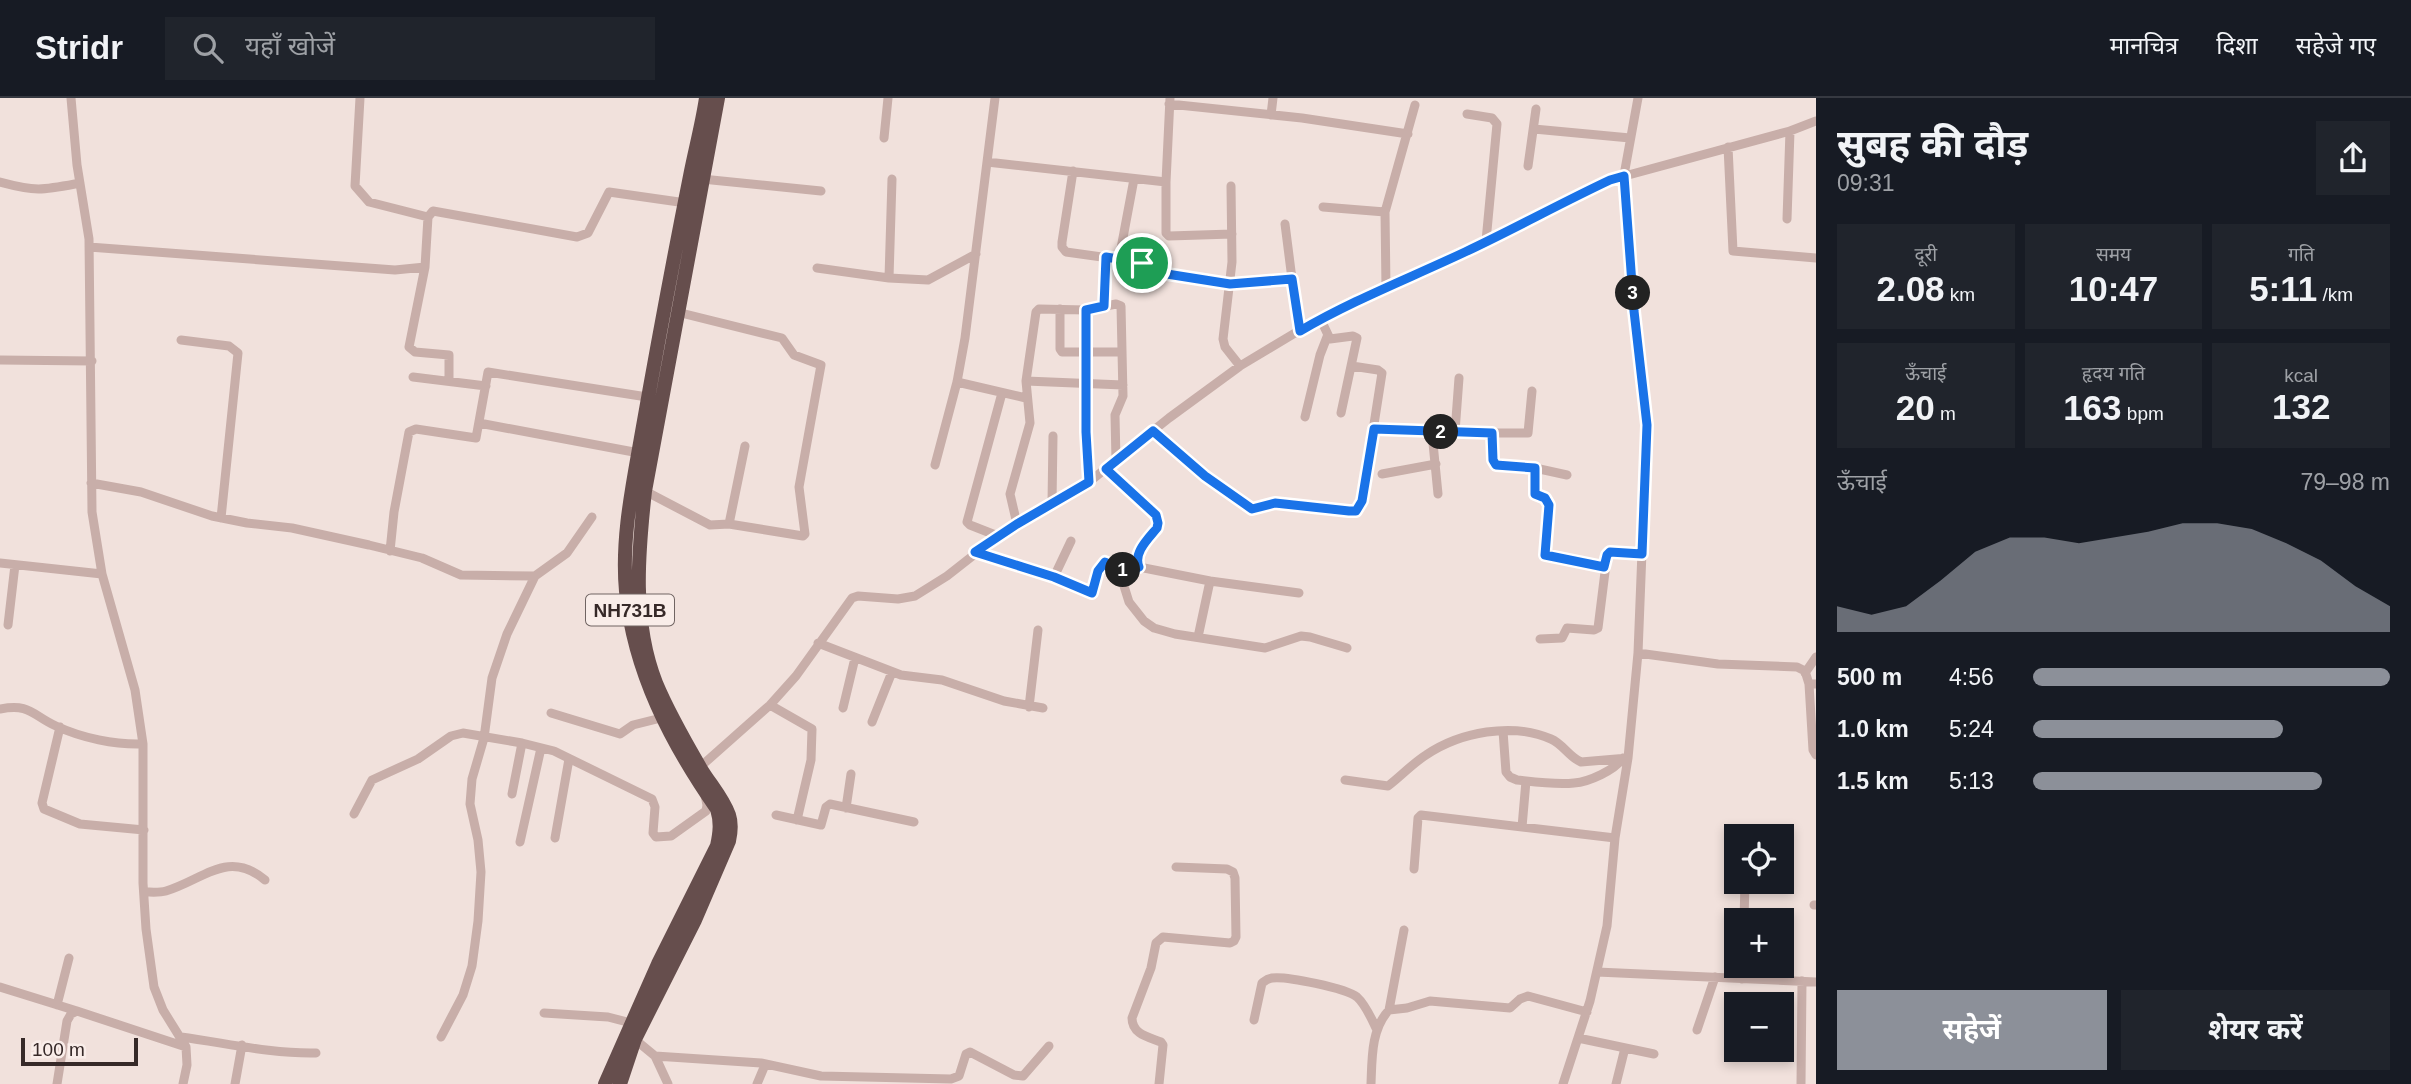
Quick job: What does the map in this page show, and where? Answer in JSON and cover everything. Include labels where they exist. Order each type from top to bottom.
[{"type":"highway","name":"NH731B","points":[[605,1084],[717,846],[721,820],[717,809],[661,718],[642,669],[626,590],[628,518],[647,397],[706,98]]},
{"type":"highway","points":[[620,1084],[631,1032],[695,919],[732,829],[730,817],[656,683],[645,643],[639,595],[639,544],[645,491],[718,98]]},
{"type":"street","points":[[71,98],[89,247],[92,512],[102,574],[135,690],[143,744],[146,929],[155,993],[181,1037],[188,1055],[183,1084]]},
{"type":"street","points":[[360,98],[355,186],[369,202],[428,216]]},
{"type":"street","points":[[884,138],[888,98]]},
{"type":"street","points":[[935,465],[957,382],[995,98]]},
{"type":"street","points":[[1271,115],[1273,98]]},
{"type":"street","points":[[1563,1084],[1587,1012],[1608,919],[1615,838],[1638,653],[1647,425],[1634,311],[1624,176],[1638,98]]},
{"type":"street","points":[[1232,234],[1169,236],[1166,229],[1166,182],[1170,101],[1408,134]]},
{"type":"street","points":[[1386,288],[1385,212],[1415,105]]},
{"type":"street","points":[[1528,166],[1535,128],[1535,109]]},
{"type":"street","points":[[1467,114],[1492,118],[1497,124],[1486,241]]},
{"type":"street","points":[[700,767],[770,705],[796,676],[852,598],[858,596],[898,599],[915,596],[947,576],[998,536],[1089,482],[1240,366],[1320,318],[1486,241],[1598,185],[1790,131],[1816,121]]},
{"type":"street","points":[[1535,128],[1630,138]]},
{"type":"street","points":[[1787,219],[1790,131]]},
{"type":"street","points":[[1728,147],[1733,251],[1816,258]]},
{"type":"street","points":[[987,162],[1166,182]]},
{"type":"street","points":[[1073,171],[1062,247],[1066,252],[1142,263],[1148,271],[1230,284],[1292,279]]},
{"type":"street","points":[[702,179],[821,191]]},
{"type":"street","points":[[889,278],[892,179]]},
{"type":"street","points":[[1119,259],[1134,179]]},
{"type":"street","points":[[0,182],[40,191],[80,183]]},
{"type":"street","points":[[1231,186],[1230,284],[1223,339],[1225,347],[1240,366]]},
{"type":"street","points":[[449,381],[449,355],[415,352],[410,347],[425,267],[428,216],[433,211],[577,237],[588,233],[609,192],[687,203]]},
{"type":"street","points":[[1322,206],[1385,212]]},
{"type":"street","points":[[1284,224],[1300,331]]},
{"type":"street","points":[[89,247],[395,270],[425,267]]},
{"type":"street","points":[[817,268],[889,278],[933,279],[976,254]]},
{"type":"street","points":[[1104,306],[1106,257]]},
{"type":"street","points":[[1017,524],[1010,494],[1030,423],[1026,381],[1037,310],[1086,310],[1116,304],[1121,306],[1123,396],[1115,415],[1116,461]]},
{"type":"street","points":[[1060,309],[1061,351],[1122,352]]},
{"type":"street","points":[[1086,310],[1089,482]]},
{"type":"street","points":[[645,491],[710,525],[729,524],[803,536],[805,534],[799,487],[821,365],[794,355],[782,338],[677,312]]},
{"type":"street","points":[[1305,417],[1327,337],[1320,318]]},
{"type":"street","points":[[1327,337],[1357,338],[1341,413]]},
{"type":"street","points":[[181,340],[229,346],[238,353],[221,518]]},
{"type":"street","points":[[0,360],[92,361]]},
{"type":"street","points":[[1153,431],[1205,476],[1252,509],[1275,503],[1356,511],[1362,501],[1381,373],[1378,370],[1352,366]]},
{"type":"street","points":[[390,551],[394,512],[410,430],[473,439],[478,436],[488,372],[647,397]]},
{"type":"street","points":[[413,377],[485,386]]},
{"type":"street","points":[[1455,432],[1459,378]]},
{"type":"street","points":[[1026,381],[1123,385]]},
{"type":"street","points":[[957,382],[1026,398]]},
{"type":"street","points":[[1374,429],[1432,433],[1528,433],[1532,391]]},
{"type":"street","points":[[998,536],[967,522],[1002,393]]},
{"type":"street","points":[[479,423],[639,453]]},
{"type":"street","points":[[1432,433],[1438,494]]},
{"type":"street","points":[[1492,433],[1493,460],[1496,465],[1535,468],[1567,475]]},
{"type":"street","points":[[1052,503],[1053,436]]},
{"type":"street","points":[[729,524],[745,446]]},
{"type":"street","points":[[1382,474],[1436,464]]},
{"type":"street","points":[[1535,468],[1535,494],[1545,498],[1549,505],[1545,555],[1604,567]]},
{"type":"street","points":[[1106,469],[1158,519],[1157,528],[1138,553],[1136,559],[1139,567]]},
{"type":"street","points":[[91,484],[141,492],[221,518],[292,528],[422,558],[461,575],[535,576]]},
{"type":"street","points":[[441,1037],[463,995],[472,966],[481,872],[478,840],[470,804],[472,779],[484,738],[492,678],[507,634],[535,576],[567,553],[592,517]]},
{"type":"street","points":[[1054,577],[1071,541]]},
{"type":"street","points":[[975,552],[1054,577],[1092,593],[1102,564],[1108,562],[1127,572]]},
{"type":"street","points":[[1539,639],[1562,638],[1567,628],[1598,628],[1607,555],[1610,552],[1642,554]]},
{"type":"street","points":[[0,563],[102,574]]},
{"type":"street","points":[[8,625],[15,565]]},
{"type":"street","points":[[1127,572],[1139,567],[1210,581],[1299,593]]},
{"type":"street","points":[[1127,572],[1126,594],[1129,602],[1144,621],[1164,631],[1265,649],[1294,638],[1310,636],[1347,648]]},
{"type":"street","points":[[1198,637],[1210,581]]},
{"type":"street","points":[[1029,707],[1038,630]]},
{"type":"street","points":[[818,643],[892,672],[942,680],[1004,701],[1043,708]]},
{"type":"street","points":[[1638,653],[1718,664],[1797,667],[1813,684],[1813,750],[1816,755]]},
{"type":"street","points":[[1805,673],[1816,657]]},
{"type":"street","points":[[843,708],[855,658]]},
{"type":"street","points":[[872,722],[892,672]]},
{"type":"street","points":[[770,705],[812,729],[811,760],[797,820]]},
{"type":"street","points":[[0,709],[14,706],[27,708],[60,727],[115,744],[143,744]]},
{"type":"street","points":[[551,713],[620,734],[633,725],[661,718]]},
{"type":"street","points":[[60,727],[42,803],[44,809],[80,824],[144,830]]},
{"type":"street","points":[[1345,780],[1388,786],[1426,754],[1446,744],[1476,734],[1503,731],[1537,734],[1550,739],[1581,762],[1625,758]]},
{"type":"street","points":[[1503,731],[1506,772],[1510,777],[1526,781],[1585,781],[1619,765],[1625,758]]},
{"type":"street","points":[[354,814],[368,785],[381,774],[418,759],[456,734],[541,748],[652,799],[655,807],[653,833],[656,836],[671,836],[706,811],[703,790]]},
{"type":"street","points":[[512,794],[522,743]]},
{"type":"street","points":[[520,842],[541,748]]},
{"type":"street","points":[[555,838],[569,759]]},
{"type":"street","points":[[846,808],[852,774]]},
{"type":"street","points":[[1522,827],[1526,781]]},
{"type":"street","points":[[776,815],[821,825],[828,804],[914,822]]},
{"type":"street","points":[[1414,869],[1418,818],[1421,815],[1615,838]]},
{"type":"street","points":[[1159,1084],[1163,1045],[1136,1031],[1132,1026],[1132,1018],[1151,968],[1156,943],[1163,937],[1230,943],[1236,937],[1233,872],[1227,869],[1176,867]]},
{"type":"street","points":[[144,892],[169,890],[215,868],[248,869],[265,880]]},
{"type":"street","points":[[1371,1084],[1377,1030],[1389,1010],[1404,930]]},
{"type":"street","points":[[57,1005],[69,958]]},
{"type":"street","points":[[1597,972],[1816,982]]},
{"type":"street","points":[[1697,1030],[1714,977]]},
{"type":"street","points":[[1254,1020],[1262,983],[1276,978],[1350,993],[1363,1004],[1377,1030]]},
{"type":"street","points":[[1801,1084],[1802,981]]},
{"type":"street","points":[[0,987],[186,1047]]},
{"type":"street","points":[[1389,1010],[1430,1001],[1510,1008],[1524,996],[1528,996],[1587,1012]]},
{"type":"street","points":[[57,1084],[67,1021],[71,1014],[77,1012]]},
{"type":"street","points":[[544,1013],[608,1017],[631,1032],[655,1056],[668,1084]]},
{"type":"street","points":[[181,1037],[287,1054],[316,1053]]},
{"type":"street","points":[[1578,1038],[1654,1054]]},
{"type":"street","points":[[234,1084],[242,1045]]},
{"type":"street","points":[[655,1056],[761,1063],[821,1076],[951,1079],[959,1076],[966,1054],[970,1052],[1019,1077],[1027,1073],[1049,1046]]},
{"type":"street","points":[[1616,1084],[1625,1048]]},
{"type":"street","points":[[757,1084],[765,1065]]},
{"type":"route","points":[[1624,176],[1634,311],[1647,425],[1642,554],[1610,552],[1604,567],[1545,555],[1549,505],[1545,498],[1535,494],[1535,468],[1496,465],[1493,460],[1492,433],[1374,429],[1362,501],[1356,511],[1275,503],[1252,509],[1205,476],[1153,431],[1106,469],[1156,515],[1157,528],[1138,553],[1136,559],[1139,567],[1127,572],[1105,562],[1098,571],[1092,593],[1054,577],[975,552],[1089,482],[1086,432],[1086,310],[1104,306],[1106,257],[1142,263],[1148,271],[1230,284],[1292,279],[1300,331],[1320,318],[1469,250],[1610,180],[1624,176]]}]
